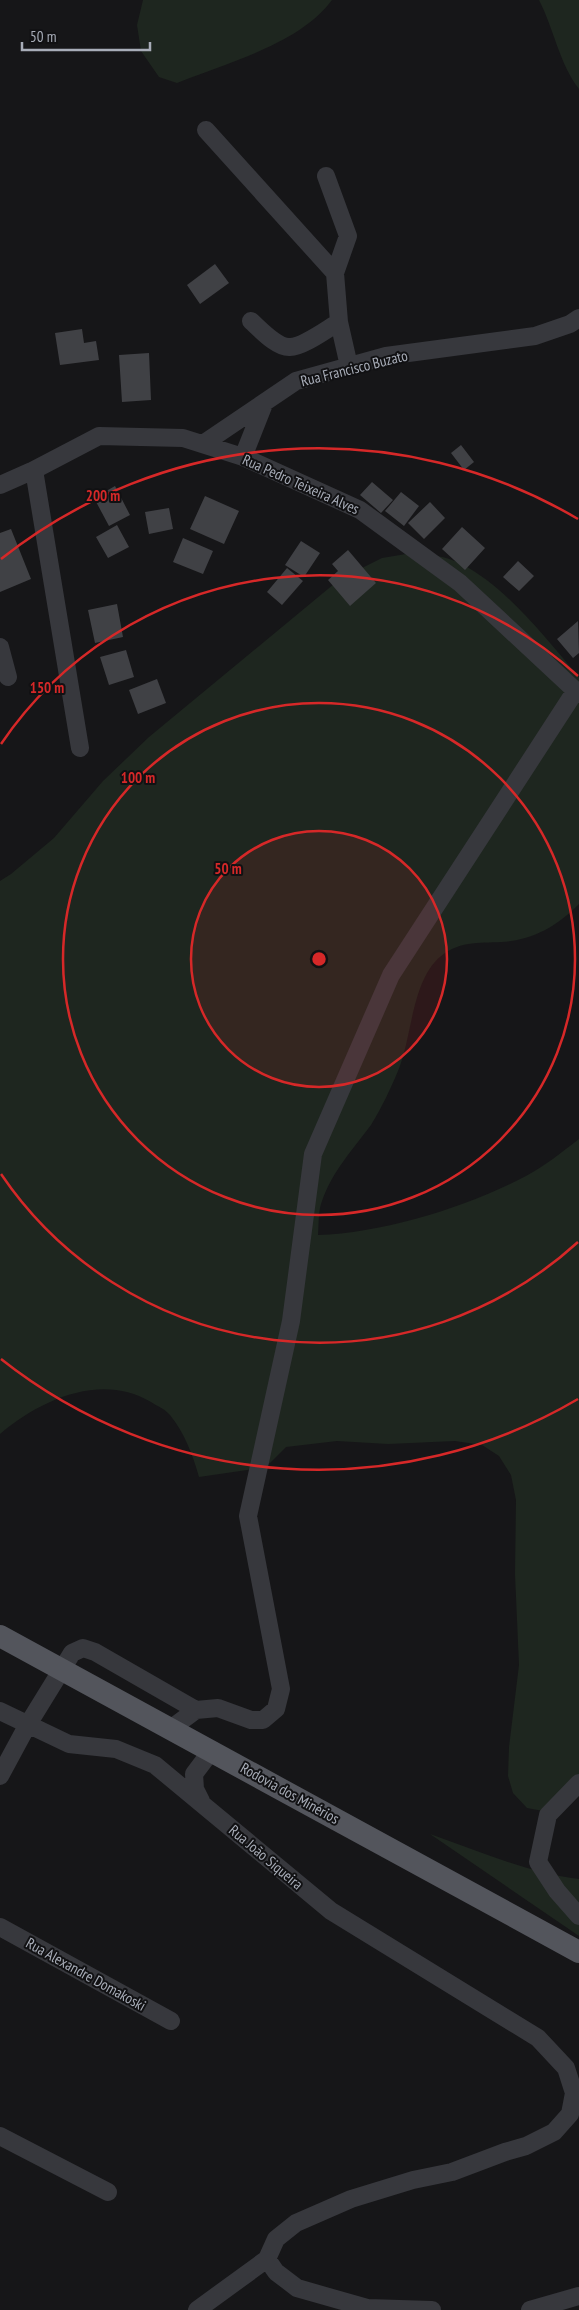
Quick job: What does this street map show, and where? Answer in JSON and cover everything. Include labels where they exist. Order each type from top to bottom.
[{"type":"main road","name":"Rodovia dos Minérios","points":[[0,1636],[169,1730],[212,1750],[579,1952]]},
{"type":"street","points":[[206,130],[335,273]]},
{"type":"street","points":[[326,176],[348,236],[335,273],[339,322],[350,366]]},
{"type":"street","name":"Rua Francisco Buzato","points":[[203,444],[296,381],[386,356],[535,336],[570,324],[579,318]]},
{"type":"street","points":[[250,321],[279,344],[290,347],[304,342],[339,322]]},
{"type":"street","points":[[242,457],[264,404]]},
{"type":"street","name":"Rua Pedro Teixeira Alves","points":[[0,485],[100,436],[183,438],[242,457],[360,510],[460,583],[578,692]]},
{"type":"street","points":[[34,470],[80,748]]},
{"type":"street","points":[[0,647],[8,677]]},
{"type":"street","points":[[169,1730],[196,1710],[218,1708],[251,1720],[264,1720],[276,1710],[281,1689],[248,1516],[291,1321],[313,1154],[391,975],[578,692]]},
{"type":"street","points":[[0,1776],[27,1726],[72,1652],[83,1648],[95,1652],[196,1710]]},
{"type":"street","name":"Rua João Siqueira","points":[[0,1711],[27,1726],[69,1744],[116,1749],[155,1764],[331,1911],[538,2038],[566,2068],[574,2094],[570,2114],[554,2132],[526,2146],[452,2172],[412,2180],[351,2198],[296,2223],[276,2240],[267,2259]]},
{"type":"street","points":[[201,1801],[195,1789],[194,1774],[212,1750]]},
{"type":"street","points":[[579,1783],[548,1815],[538,1862],[557,1891],[579,1916]]},
{"type":"street","name":"Rua Alexandre Domakoski","points":[[0,1928],[171,2021]]},
{"type":"street","points":[[0,2136],[108,2192]]},
{"type":"street","points":[[197,2310],[267,2259],[276,2272],[297,2288],[367,2308],[432,2310]]},
{"type":"street","points":[[530,2310],[579,2296]]},
{"type":"shaded area","points":[[143,0],[332,0],[301,29],[282,40],[261,51],[177,83],[159,77],[141,51],[137,25]]},
{"type":"shaded area","points":[[539,0],[579,0],[579,89],[566,68]]},
{"type":"shaded area","points":[[412,553],[449,559],[478,574],[524,614],[579,677],[579,904],[557,923],[540,933],[511,941],[461,946],[445,953],[434,963],[425,976],[419,991],[403,1057],[389,1091],[371,1125],[344,1161],[326,1190],[320,1209],[318,1235],[397,1224],[452,1208],[526,1176],[579,1139],[579,1788],[543,1811],[527,1808],[513,1793],[508,1776],[509,1747],[519,1665],[515,1574],[516,1500],[511,1475],[499,1456],[482,1445],[455,1441],[388,1444],[337,1441],[286,1447],[270,1463],[254,1469],[199,1477],[184,1436],[168,1413],[132,1393],[112,1390],[92,1390],[52,1401],[33,1410],[0,1434],[0,881],[54,838],[103,781],[149,737],[340,579],[382,558]]},
{"type":"shaded area","points":[[430,1834],[522,1867],[579,1879],[579,1936]]},
{"type":"building","points":[[215,264],[229,283],[200,304],[187,285]]},
{"type":"building","points":[[82,329],[84,343],[96,341],[99,360],[60,365],[55,333]]},
{"type":"building","points":[[149,353],[151,400],[122,402],[119,355]]},
{"type":"building","points":[[461,445],[474,462],[464,470],[451,453]]},
{"type":"building","points":[[372,482],[393,500],[381,513],[360,495]]},
{"type":"building","points":[[115,486],[130,515],[109,526],[94,498]]},
{"type":"building","points":[[401,492],[419,506],[404,526],[385,511]]},
{"type":"building","points":[[205,496],[239,511],[224,544],[190,529]]},
{"type":"building","points":[[430,502],[445,518],[424,539],[408,523]]},
{"type":"building","points":[[169,508],[173,529],[149,534],[145,512]]},
{"type":"building","points":[[117,525],[129,547],[108,558],[96,537]]},
{"type":"building","points":[[462,527],[485,548],[465,570],[442,549]]},
{"type":"building","points":[[11,529],[31,579],[0,592],[0,533]]},
{"type":"building","points":[[183,538],[213,551],[203,574],[173,562]]},
{"type":"building","points":[[301,541],[320,553],[304,577],[285,565]]},
{"type":"building","points":[[348,550],[376,583],[350,606],[328,580],[338,571],[332,564]]},
{"type":"building","points":[[518,561],[534,576],[519,591],[503,577]]},
{"type":"building","points":[[287,568],[303,581],[282,605],[267,592]]},
{"type":"building","points":[[117,604],[123,637],[95,643],[88,610]]},
{"type":"building","points":[[578,621],[579,653],[573,658],[557,639]]},
{"type":"building","points":[[126,650],[134,677],[109,685],[100,657]]},
{"type":"building","points":[[157,679],[166,703],[138,714],[129,690]]}]
